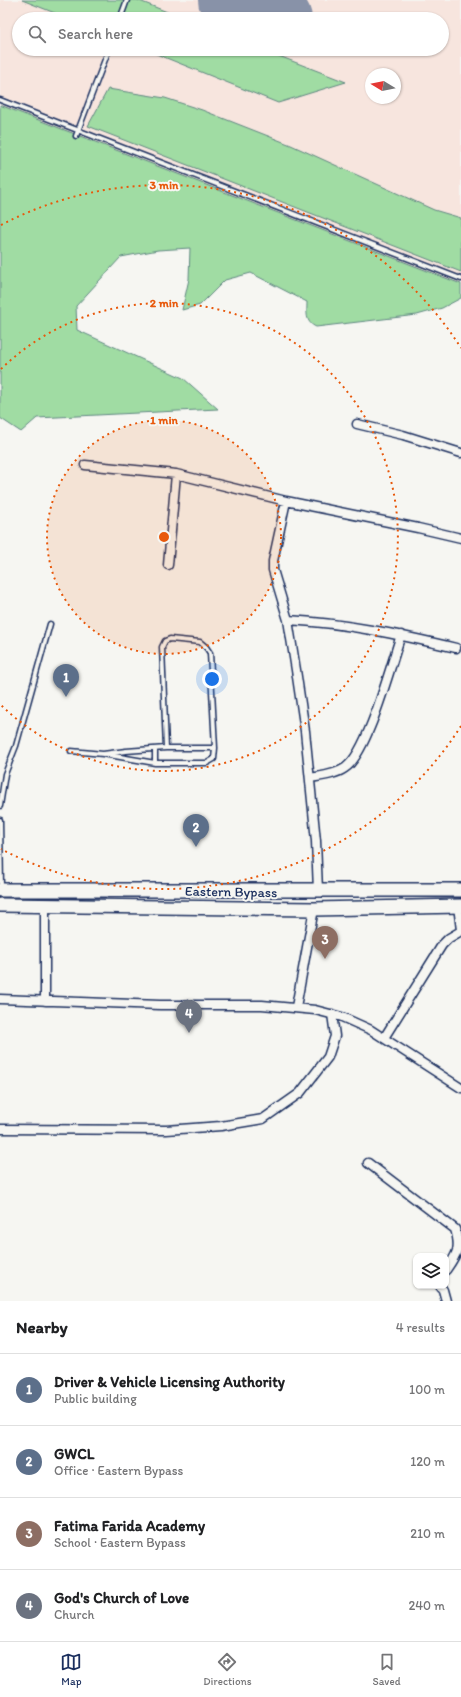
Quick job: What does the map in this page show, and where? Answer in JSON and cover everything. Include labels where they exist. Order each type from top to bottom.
[{"type":"highway","name":"Eastern Bypass","points":[[1,890],[461,890]]},
{"type":"highway","name":"Eastern Bypass","points":[[0,905],[314,909],[459,906]]},
{"type":"street","points":[[357,424],[403,435],[461,453]]},
{"type":"street","points":[[86,465],[176,474],[286,501],[461,538]]},
{"type":"street","points":[[168,565],[176,474]]},
{"type":"street","points":[[286,501],[274,556],[273,570],[288,620],[305,731],[316,841],[318,891]]},
{"type":"street","points":[[288,620],[319,621],[401,635],[456,648]]},
{"type":"street","points":[[310,778],[333,774],[346,768],[358,755],[366,738],[401,635]]},
{"type":"street","points":[[45,905],[45,1001]]},
{"type":"street","points":[[384,1038],[442,945],[448,938],[461,931],[459,906]]},
{"type":"street","points":[[296,1008],[314,909]]},
{"type":"street","points":[[0,999],[160,1005],[262,1005],[296,1008],[332,1014],[371,1030],[461,1088]]},
{"type":"street","points":[[0,1129],[166,1130],[221,1126],[263,1119],[300,1093],[328,1057],[335,1036],[332,1014]]},
{"type":"street","points":[[368,1163],[455,1228],[459,1238],[458,1253],[449,1266]]},
{"type":"street","points":[[442,1289],[446,1301]]},
{"type":"lane","points":[[123,12],[127,0]]},
{"type":"lane","points":[[76,136],[106,56]]},
{"type":"lane","points":[[0,100],[461,279]]},
{"type":"lane","points":[[0,806],[5,774],[16,746],[50,624]]},
{"type":"lane","points":[[103,754],[155,763],[207,763],[214,759],[215,748],[210,654],[206,647],[200,642],[170,639],[165,641],[162,648],[166,748]]},
{"type":"lane","points":[[70,752],[103,754],[166,748],[215,748]]},
{"type":"lane","points":[[155,749],[155,763]]},
{"type":"lane","points":[[0,820],[1,890]]},
{"type":"shaded area","points":[[0,0],[461,0],[461,284],[0,105]]},
{"type":"green space","points":[[22,0],[137,0],[167,12],[52,12]]},
{"type":"green space","points":[[161,56],[279,56],[346,82],[278,103]]},
{"type":"green space","points":[[108,89],[165,98],[202,110],[291,145],[434,210],[461,218],[461,272],[88,126]]},
{"type":"green space","points":[[0,105],[461,284],[461,298],[442,308],[417,315],[316,327],[308,320],[307,302],[251,273],[225,280],[200,305],[182,310],[189,279],[190,248],[158,250],[121,257],[76,306],[77,330],[183,378],[218,409],[37,418],[21,432],[0,418]]},
{"type":"runway","points":[[231,0],[261,12]]},
{"type":"place","name":"Driver & Vehicle Licensing Authority","points":[[66,697]]},
{"type":"place","name":"GWCL","points":[[196,847]]},
{"type":"place","name":"Fatima Farida Academy","points":[[325,959]]},
{"type":"place","name":"God's Church of Love","points":[[189,1033]]}]
